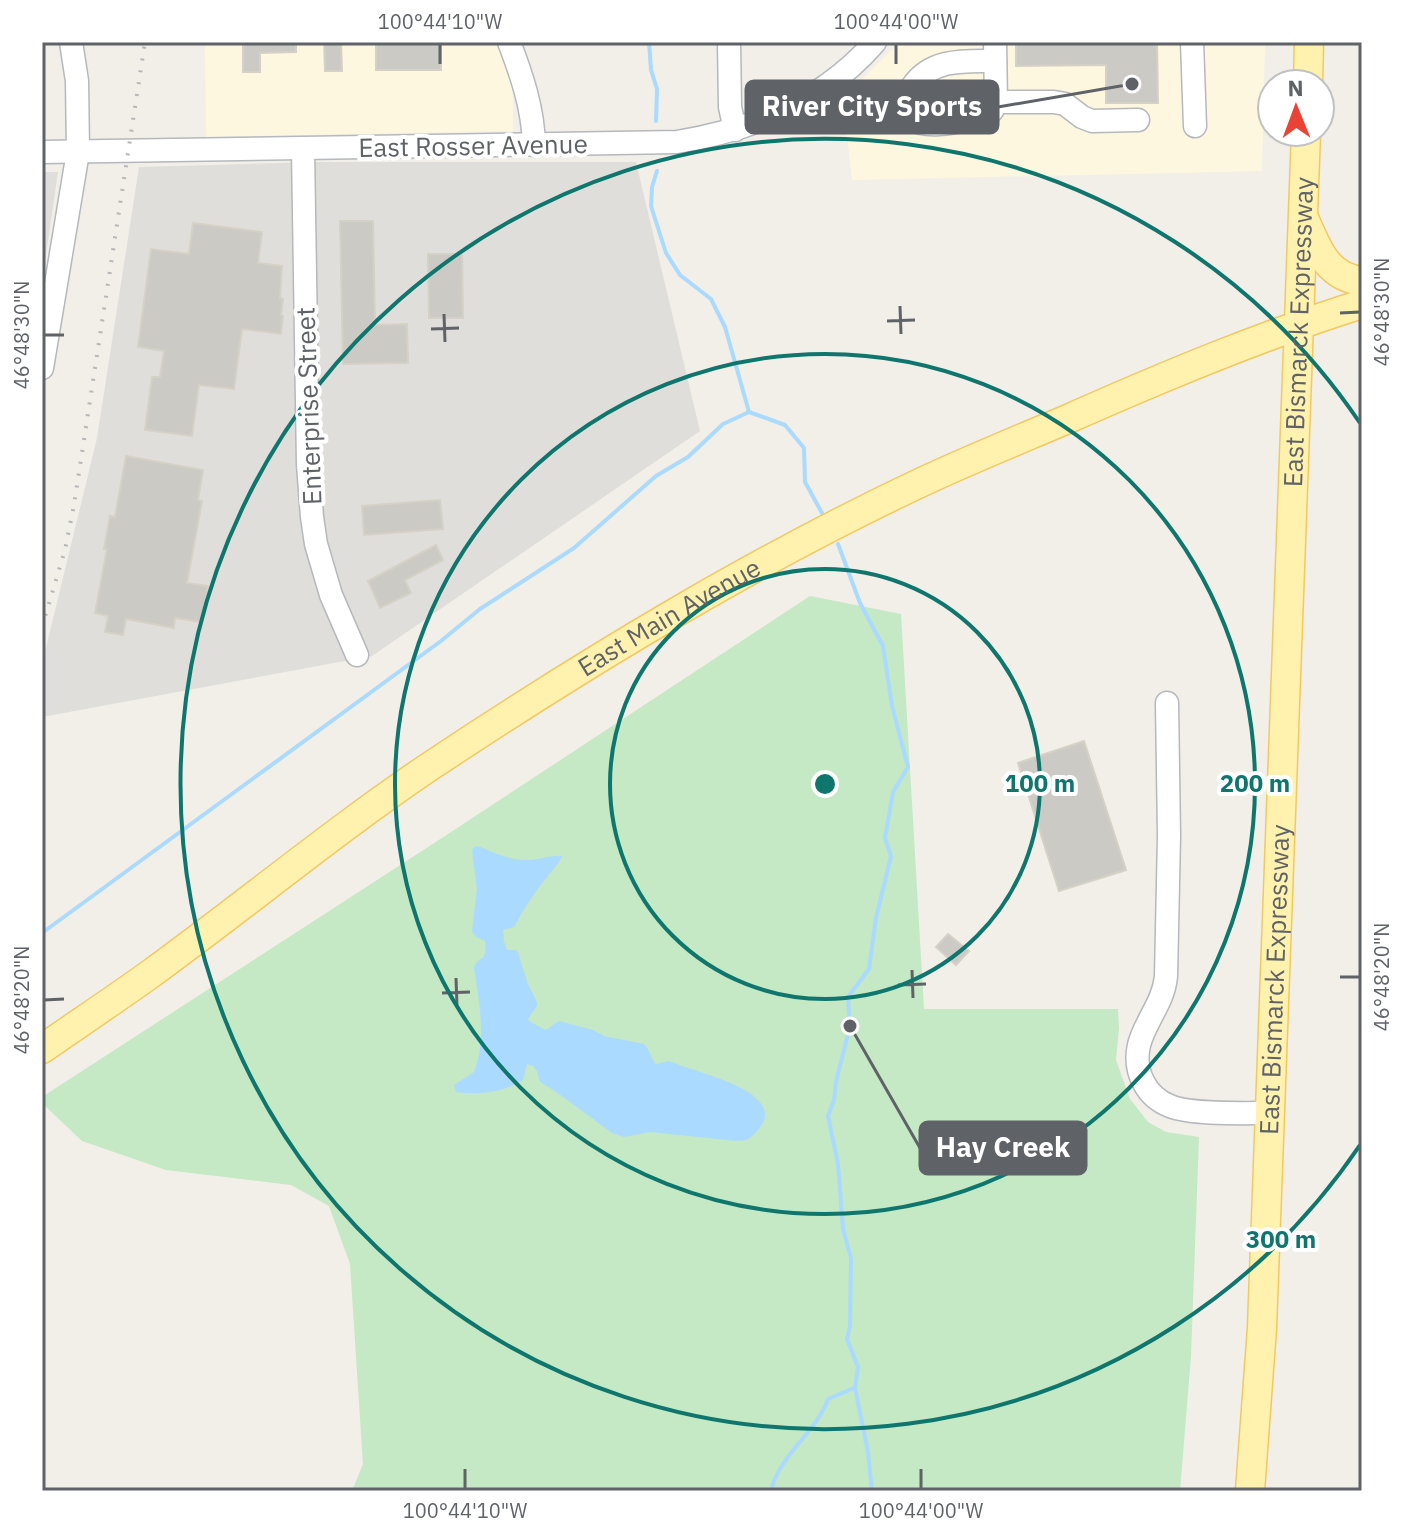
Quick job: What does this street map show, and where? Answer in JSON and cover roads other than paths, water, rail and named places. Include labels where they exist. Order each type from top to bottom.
[{"type":"main road","points":[[1308,68],[1309,42]]},
{"type":"main road","name":"East Bismarck Expressway","points":[[1250,1491],[1261,1355],[1305,148]]},
{"type":"main road","points":[[1303,215],[1328,263],[1337,273],[1351,280],[1362,281]]},
{"type":"main road","name":"East Main Avenue","points":[[42,1049],[150,974],[327,839],[430,767],[558,683],[674,613],[812,537],[923,481],[1119,396],[1298,325],[1362,304]]},
{"type":"street","points":[[42,368],[78,152],[77,81],[71,42]]},
{"type":"street","points":[[509,42],[530,104],[534,145]]},
{"type":"street","points":[[729,42],[730,107],[735,130]]},
{"type":"street","name":"East Rosser Avenue","points":[[42,152],[677,142],[735,130],[777,115],[816,92],[852,65],[875,42]]},
{"type":"street","points":[[1192,42],[1195,126]]},
{"type":"street","points":[[995,51],[996,102],[988,115],[927,124],[910,119],[906,104],[918,80],[937,66],[995,51]]},
{"type":"street","points":[[996,102],[1054,102],[1065,104],[1092,121],[1138,120]]},
{"type":"street","name":"Enterprise Street","points":[[303,149],[308,464],[312,517],[316,544],[331,595],[357,655]]},
{"type":"street","points":[[1167,703],[1169,836],[1166,976],[1164,992],[1139,1045],[1139,1072],[1148,1090],[1169,1106],[1189,1110],[1270,1113]]},
{"type":"water","points":[[478,846],[515,859],[562,856],[514,927],[503,930],[507,950],[518,953],[537,1002],[529,1021],[546,1030],[559,1021],[604,1036],[644,1044],[656,1064],[669,1061],[735,1085],[762,1104],[765,1116],[753,1135],[747,1140],[737,1141],[650,1132],[624,1137],[612,1133],[540,1082],[537,1071],[527,1064],[523,1080],[507,1088],[482,1093],[456,1092],[454,1085],[474,1072],[480,1046],[481,1020],[474,967],[484,955],[485,941],[472,931],[477,889],[472,851]]},
{"type":"waterway","points":[[649,42],[651,70],[657,89],[656,121]]},
{"type":"waterway","points":[[657,171],[651,206],[666,253],[680,275],[711,299],[725,327],[749,412],[785,425],[804,448],[805,482],[822,513]]},
{"type":"waterway","points":[[42,933],[441,641],[480,609],[574,548],[656,476],[688,457],[723,424],[749,412]]},
{"type":"waterway","points":[[838,544],[860,603],[883,646],[892,706],[908,767],[893,792],[885,838],[891,856],[876,918],[869,969],[848,997],[850,1026],[828,1116],[838,1164],[843,1229],[851,1258],[847,1339],[858,1367],[855,1388],[868,1452],[872,1491]]},
{"type":"waterway","points":[[771,1491],[782,1466],[815,1423],[828,1399],[854,1388]]},
{"type":"railway","points":[[42,627],[65,550],[74,505],[145,42]]},
{"type":"place","name":"River City Sports","points":[[1132,84]]},
{"type":"place","name":"Hay Creek","points":[[850,1026]]}]
